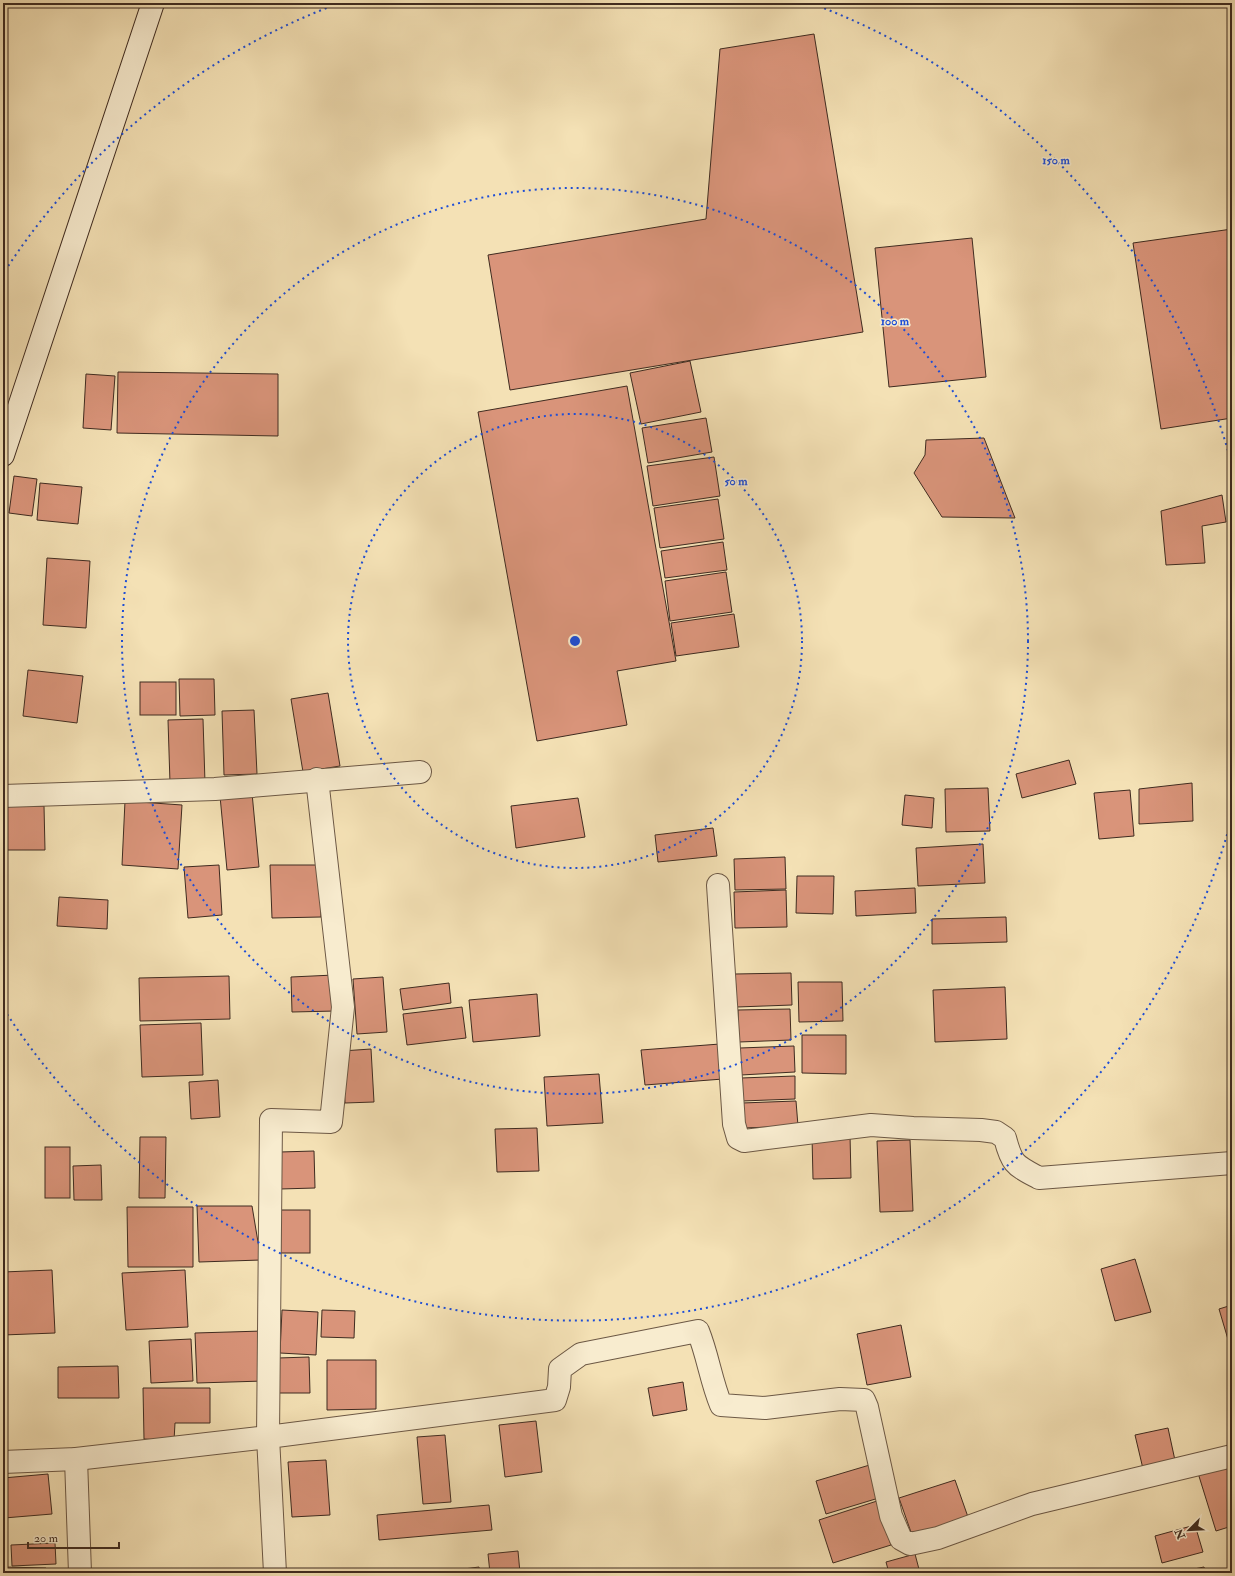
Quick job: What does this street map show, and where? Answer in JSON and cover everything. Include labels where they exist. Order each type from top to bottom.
[{"type":"street","points":[[3,455],[153,3]]},
{"type":"street","points":[[3,796],[215,789],[317,779],[420,772]]},
{"type":"street","points":[[275,1573],[268,1438],[271,1120],[331,1122],[343,1007],[317,779]]},
{"type":"street","points":[[718,885],[734,1124],[738,1138],[744,1141],[871,1125],[982,1130],[996,1132],[1006,1138],[1011,1158],[1022,1169],[1039,1178],[1232,1163]]},
{"type":"street","points":[[3,1462],[76,1459],[268,1438],[555,1400],[559,1387],[560,1369],[580,1354],[698,1331],[705,1350],[714,1388],[721,1405],[765,1408],[840,1399],[864,1400],[867,1407],[891,1516],[901,1539],[910,1544],[938,1538],[1032,1504],[1232,1456]]},
{"type":"street","points":[[76,1459],[80,1573]]},
{"type":"building","points":[[814,34],[863,332],[510,390],[488,255],[706,219],[720,49]]},
{"type":"building","points":[[1232,229],[1232,418],[1161,429],[1133,243]]},
{"type":"building","points":[[972,238],[986,377],[889,387],[875,248]]},
{"type":"building","points":[[690,361],[701,412],[641,424],[630,373]]},
{"type":"building","points":[[118,372],[278,374],[278,436],[117,433]]},
{"type":"building","points":[[86,374],[115,376],[111,430],[83,428]]},
{"type":"building","points":[[627,386],[676,661],[617,671],[627,725],[537,741],[478,412]]},
{"type":"building","points":[[706,418],[712,452],[648,463],[642,428]]},
{"type":"building","points":[[984,438],[1015,518],[942,517],[914,473],[925,455],[926,440]]},
{"type":"building","points":[[714,457],[720,496],[653,506],[647,466]]},
{"type":"building","points":[[14,476],[37,479],[32,516],[9,513]]},
{"type":"building","points":[[40,483],[82,487],[78,524],[37,520]]},
{"type":"building","points":[[1222,495],[1226,522],[1202,526],[1205,563],[1166,565],[1161,511]]},
{"type":"building","points":[[718,499],[724,539],[660,548],[654,508]]},
{"type":"building","points":[[723,542],[727,570],[665,578],[661,551]]},
{"type":"building","points":[[47,558],[90,561],[86,628],[43,625]]},
{"type":"building","points":[[726,572],[732,612],[670,621],[665,581]]},
{"type":"building","points":[[734,614],[739,647],[676,656],[671,623]]},
{"type":"building","points":[[28,670],[83,676],[77,723],[23,716]]},
{"type":"building","points":[[179,679],[214,679],[215,715],[180,716]]},
{"type":"building","points":[[140,682],[176,682],[176,715],[140,715]]},
{"type":"building","points":[[328,693],[340,766],[303,772],[291,699]]},
{"type":"building","points":[[254,710],[257,774],[224,775],[222,711]]},
{"type":"building","points":[[203,719],[205,783],[170,783],[168,720]]},
{"type":"building","points":[[1069,760],[1076,784],[1022,798],[1016,774]]},
{"type":"building","points":[[1192,783],[1193,821],[1139,824],[1139,789]]},
{"type":"building","points":[[988,788],[990,831],[946,832],[945,789]]},
{"type":"building","points":[[1130,790],[1134,836],[1099,839],[1094,793]]},
{"type":"building","points":[[252,793],[259,867],[227,870],[220,796]]},
{"type":"building","points":[[905,795],[934,798],[932,828],[902,825]]},
{"type":"building","points":[[578,798],[585,837],[516,848],[511,806]]},
{"type":"building","points":[[125,801],[182,805],[178,869],[122,865]]},
{"type":"building","points":[[3,806],[44,806],[45,850],[3,850]]},
{"type":"building","points":[[713,828],[717,856],[658,862],[655,835]]},
{"type":"building","points":[[983,844],[985,883],[918,886],[916,848]]},
{"type":"building","points":[[785,857],[786,889],[735,890],[734,859]]},
{"type":"building","points":[[219,865],[222,915],[188,918],[184,867]]},
{"type":"building","points":[[270,865],[320,865],[321,917],[272,918]]},
{"type":"building","points":[[797,876],[834,876],[833,914],[796,913]]},
{"type":"building","points":[[915,888],[916,913],[856,916],[855,891]]},
{"type":"building","points":[[786,890],[787,927],[735,928],[734,892]]},
{"type":"building","points":[[59,897],[108,900],[107,929],[57,926]]},
{"type":"building","points":[[1006,917],[1007,942],[932,944],[932,919]]},
{"type":"building","points":[[791,973],[792,1005],[737,1007],[735,974]]},
{"type":"building","points":[[334,975],[336,1011],[292,1012],[291,977]]},
{"type":"building","points":[[229,976],[230,1019],[140,1021],[139,978]]},
{"type":"building","points":[[383,977],[387,1032],[357,1034],[353,979]]},
{"type":"building","points":[[798,982],[842,982],[843,1021],[799,1022]]},
{"type":"building","points":[[449,983],[451,1003],[403,1010],[400,989]]},
{"type":"building","points":[[1005,987],[1007,1039],[935,1042],[933,990]]},
{"type":"building","points":[[537,994],[540,1036],[473,1042],[469,1000]]},
{"type":"building","points":[[462,1007],[466,1038],[407,1045],[403,1014]]},
{"type":"building","points":[[790,1009],[791,1040],[739,1042],[738,1010]]},
{"type":"building","points":[[201,1023],[203,1075],[142,1077],[140,1025]]},
{"type":"building","points":[[802,1035],[846,1035],[846,1074],[802,1073]]},
{"type":"building","points":[[720,1044],[723,1079],[645,1085],[641,1050]]},
{"type":"building","points":[[794,1046],[795,1072],[741,1075],[740,1048]]},
{"type":"building","points":[[371,1049],[374,1102],[345,1103],[342,1051]]},
{"type":"building","points":[[599,1074],[603,1123],[547,1126],[544,1077]]},
{"type":"building","points":[[795,1076],[795,1099],[742,1101],[741,1078]]},
{"type":"building","points":[[218,1080],[220,1117],[191,1119],[189,1082]]},
{"type":"building","points":[[796,1101],[798,1126],[743,1128],[742,1103]]},
{"type":"building","points":[[537,1128],[539,1171],[497,1172],[495,1129]]},
{"type":"building","points":[[850,1135],[851,1178],[813,1179],[812,1136]]},
{"type":"building","points":[[140,1137],[166,1137],[165,1198],[139,1198]]},
{"type":"building","points":[[910,1140],[913,1211],[880,1212],[877,1141]]},
{"type":"building","points":[[45,1147],[70,1147],[70,1198],[45,1198]]},
{"type":"building","points":[[314,1151],[315,1188],[280,1189],[280,1152]]},
{"type":"building","points":[[101,1165],[102,1200],[74,1200],[73,1166]]},
{"type":"building","points":[[197,1206],[252,1206],[261,1260],[199,1262]]},
{"type":"building","points":[[127,1207],[193,1207],[193,1267],[128,1267]]},
{"type":"building","points":[[280,1210],[310,1210],[310,1253],[280,1253]]},
{"type":"building","points":[[1135,1259],[1151,1312],[1115,1321],[1101,1269]]},
{"type":"building","points":[[52,1270],[55,1333],[3,1335],[3,1272]]},
{"type":"building","points":[[185,1270],[188,1327],[126,1330],[122,1273]]},
{"type":"building","points":[[1232,1305],[1232,1353],[1219,1309]]},
{"type":"building","points":[[282,1310],[318,1312],[316,1355],[280,1353]]},
{"type":"building","points":[[322,1310],[355,1311],[354,1338],[321,1337]]},
{"type":"building","points":[[901,1325],[911,1377],[867,1385],[857,1334]]},
{"type":"building","points":[[263,1331],[264,1381],[197,1383],[195,1333]]},
{"type":"building","points":[[191,1339],[193,1381],[151,1383],[149,1341]]},
{"type":"building","points":[[309,1357],[310,1393],[279,1393],[278,1358]]},
{"type":"building","points":[[327,1360],[376,1360],[376,1409],[327,1410]]},
{"type":"building","points":[[118,1366],[119,1398],[58,1398],[58,1367]]},
{"type":"building","points":[[683,1382],[687,1410],[653,1416],[648,1388]]},
{"type":"building","points":[[143,1388],[210,1388],[210,1423],[175,1423],[174,1441],[144,1439]]},
{"type":"building","points":[[536,1421],[542,1472],[505,1477],[499,1425]]},
{"type":"building","points":[[1168,1428],[1176,1465],[1144,1473],[1135,1435]]},
{"type":"building","points":[[445,1435],[451,1502],[423,1504],[417,1437]]},
{"type":"building","points":[[326,1460],[330,1515],[292,1517],[288,1462]]},
{"type":"building","points":[[1232,1463],[1232,1526],[1216,1531],[1198,1473]]},
{"type":"building","points":[[873,1464],[882,1497],[826,1514],[816,1481]]},
{"type":"building","points":[[48,1474],[52,1514],[4,1518],[3,1478]]},
{"type":"building","points":[[955,1480],[968,1517],[912,1535],[899,1498]]},
{"type":"building","points":[[877,1501],[891,1545],[833,1563],[819,1520]]},
{"type":"building","points":[[489,1505],[492,1530],[379,1540],[377,1515]]},
{"type":"building","points":[[1195,1525],[1203,1552],[1162,1563],[1155,1536]]},
{"type":"building","points":[[55,1543],[56,1564],[12,1566],[11,1545]]},
{"type":"building","points":[[518,1551],[520,1573],[490,1573],[488,1554]]},
{"type":"building","points":[[915,1554],[920,1573],[889,1573],[886,1562]]},
{"type":"building","points":[[5,1567],[46,1568],[46,1573],[5,1573]]},
{"type":"building","points":[[479,1567],[480,1573],[441,1573],[441,1572]]},
{"type":"building","points":[[1204,1567],[1206,1573],[1174,1573]]}]
